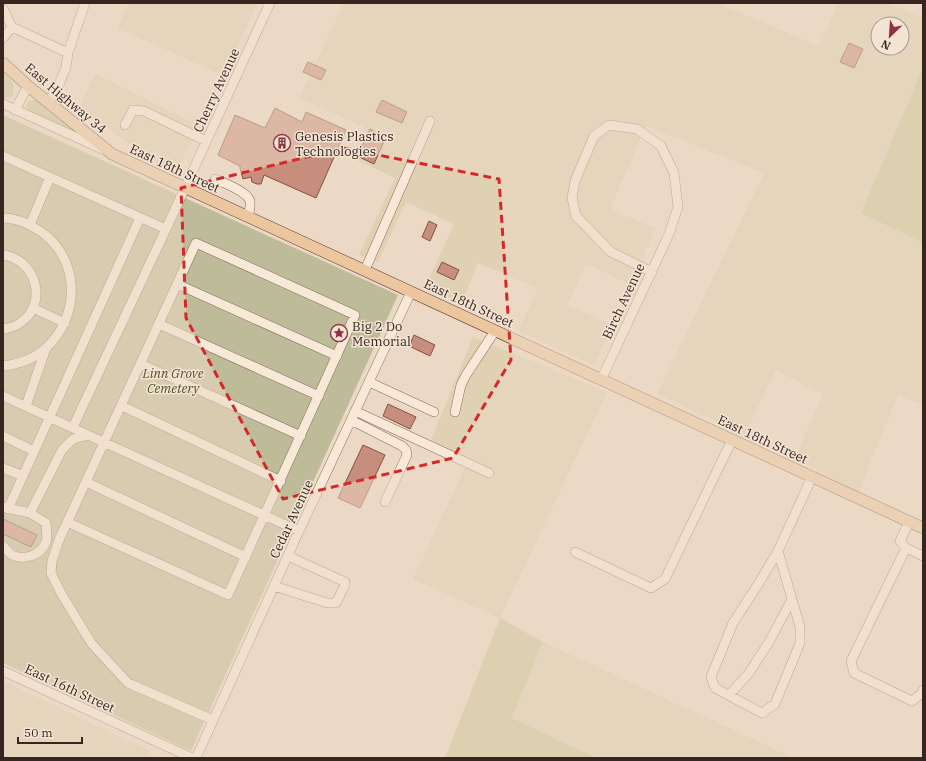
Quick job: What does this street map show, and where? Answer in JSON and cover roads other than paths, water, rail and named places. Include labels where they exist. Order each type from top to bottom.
[{"type":"main road","name":"East Highway 34","points":[[3,62],[48,103],[112,154]]},
{"type":"main road","name":"East 18th Street","points":[[112,154],[923,528]]},
{"type":"street","points":[[48,103],[58,87],[66,67],[68,53],[85,3]]},
{"type":"street","name":"Cherry Avenue","points":[[73,427],[270,3]]},
{"type":"street","points":[[3,9],[12,27],[68,53]]},
{"type":"street","points":[[3,38],[12,27]]},
{"type":"street","points":[[15,110],[28,86]]},
{"type":"street","name":"East 18th Street","points":[[3,104],[112,154]]},
{"type":"street","points":[[125,125],[133,110],[144,111],[206,141]]},
{"type":"street","points":[[364,270],[430,121]]},
{"type":"street","name":"Birch Avenue","points":[[601,380],[652,272],[669,234],[678,207],[674,173],[661,146],[637,129],[608,125],[594,136],[575,181],[572,198],[576,216],[611,252],[652,272]]},
{"type":"street","points":[[3,156],[166,229]]},
{"type":"street","points":[[30,225],[50,177]]},
{"type":"street","points":[[215,179],[239,190],[247,196],[250,201],[248,217]]},
{"type":"street","points":[[3,218],[11,218],[30,225],[46,236],[59,250],[68,267],[72,286],[70,305],[65,324],[57,337],[46,348],[33,357],[19,363],[3,366]]},
{"type":"street","points":[[3,546],[12,554],[24,558],[38,554],[47,542],[46,523],[30,513],[6,508],[23,476],[140,218]]},
{"type":"street","points":[[67,522],[228,595],[355,315],[196,243],[122,406],[67,522],[57,546],[52,561],[51,573],[92,644],[109,664],[128,683],[213,720]]},
{"type":"street","points":[[3,255],[19,260],[27,267],[33,276],[36,287],[36,298],[33,308],[28,316],[21,323],[3,330]]},
{"type":"street","points":[[177,284],[337,356]]},
{"type":"street","name":"Cedar Avenue","points":[[196,758],[299,531],[411,292]]},
{"type":"street","points":[[33,308],[65,324]]},
{"type":"street","points":[[159,324],[319,396]]},
{"type":"street","points":[[455,412],[463,380],[495,331]]},
{"type":"street","points":[[26,406],[46,348]]},
{"type":"street","points":[[141,364],[301,436]]},
{"type":"street","points":[[370,382],[434,412]]},
{"type":"street","points":[[3,396],[299,531]]},
{"type":"street","points":[[122,406],[281,481]]},
{"type":"street","points":[[355,411],[489,473]]},
{"type":"street","points":[[351,420],[402,446],[406,450],[407,455],[385,502]]},
{"type":"street","points":[[30,513],[62,450],[73,439],[88,434]]},
{"type":"street","points":[[3,436],[34,450]]},
{"type":"street","points":[[575,552],[651,588],[665,579],[732,440]]},
{"type":"street","points":[[3,468],[23,476]]},
{"type":"street","points":[[778,551],[800,627],[800,643],[775,704],[762,714],[715,688],[711,677],[733,623],[778,551],[812,477]]},
{"type":"street","points":[[86,482],[246,557]]},
{"type":"street","points":[[909,522],[900,541],[906,548],[923,556]]},
{"type":"street","points":[[47,542],[57,546]]},
{"type":"street","points":[[906,548],[851,661],[854,674],[912,701],[922,693],[923,690]]},
{"type":"street","points":[[274,586],[327,603],[336,603],[346,585],[345,582],[288,556]]},
{"type":"street","points":[[729,696],[749,673],[769,642],[792,599]]},
{"type":"street","name":"East 16th Street","points":[[3,671],[192,758]]},
{"type":"place","name":"Genesis Plastics Technologies","points":[[282,143]]},
{"type":"place","name":"Big 2 Do Memorial","points":[[339,333]]},
{"type":"park label","name":"Linn Grove Cemetery","points":[[173,380]]}]
